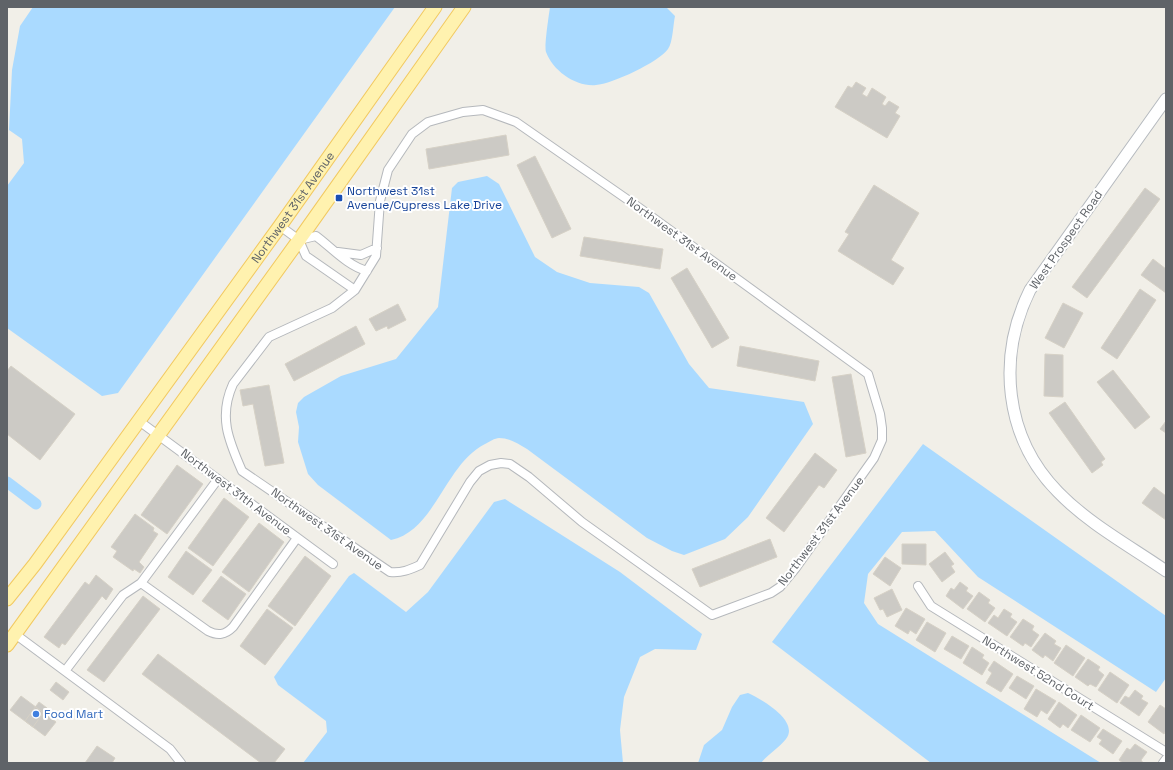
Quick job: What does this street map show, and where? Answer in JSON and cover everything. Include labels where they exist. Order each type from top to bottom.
[{"type":"main road","name":"Northwest 31st Avenue","points":[[7,599],[35,564],[280,226],[435,7]]},
{"type":"main road","name":"Northwest 31st Avenue","points":[[7,645],[299,240],[464,7]]},
{"type":"main road","name":"West Prospect Road","points":[[1166,99],[1033,286],[1023,305],[1014,330],[1009,367],[1011,397],[1018,428],[1029,452],[1044,476],[1073,506],[1166,571]]},
{"type":"street","name":"Northwest 31st Avenue","points":[[483,110],[516,122],[641,209],[868,374],[880,414],[882,440],[874,458],[795,569],[780,587],[771,593],[712,614],[582,522],[529,477],[510,464],[501,463],[490,465],[479,471],[470,482],[420,565],[407,571],[390,572],[242,471],[230,444],[224,413],[228,393],[232,384],[268,337],[332,308],[355,290],[376,256],[380,201],[388,170],[412,134],[428,122],[464,112],[483,110]]},
{"type":"street","points":[[280,226],[299,240],[306,256],[355,290]]},
{"type":"street","points":[[299,240],[316,236],[350,264],[367,271]]},
{"type":"street","points":[[336,251],[362,255],[377,248]]},
{"type":"street","name":"Northwest 31th Avenue","points":[[139,420],[160,434],[333,564]]},
{"type":"street","points":[[65,671],[123,595],[141,583],[218,479]]},
{"type":"street","points":[[141,583],[208,631],[214,634],[225,634],[233,627],[297,538]]},
{"type":"street","name":"Northwest 52nd Court","points":[[918,586],[931,606],[1166,752]]},
{"type":"street","points":[[15,634],[170,749],[181,763]]},
{"type":"street","points":[[1163,763],[1166,758]]},
{"type":"water","points":[[33,7],[395,7],[118,393],[102,396],[7,328],[7,186],[24,163],[22,139],[9,130],[12,70],[20,26]]},
{"type":"water","points":[[550,7],[666,7],[675,16],[670,46],[655,60],[635,72],[623,77],[596,85],[581,83],[566,76],[560,71],[549,59],[546,52],[546,37]]},
{"type":"water","points":[[487,176],[499,184],[535,257],[557,272],[590,283],[639,287],[649,293],[689,364],[709,388],[804,402],[813,424],[748,517],[725,539],[684,555],[672,551],[647,538],[527,449],[503,438],[492,440],[471,453],[449,481],[430,511],[419,524],[406,534],[391,540],[318,485],[308,474],[298,442],[299,427],[296,412],[298,403],[304,397],[341,376],[396,359],[438,307],[452,188],[458,182]]},
{"type":"water","points":[[923,444],[1166,616],[1166,678],[1156,692],[978,577],[935,531],[902,532],[868,574],[864,603],[878,624],[1101,763],[931,763],[772,642]]},
{"type":"water","points":[[505,499],[620,572],[702,634],[696,650],[655,649],[640,657],[624,697],[620,730],[623,763],[303,763],[327,732],[326,721],[278,685],[274,677],[349,576],[354,573],[406,612],[428,592],[494,502]]},
{"type":"water","points":[[748,693],[769,705],[784,718],[788,725],[789,732],[786,739],[761,763],[698,763],[704,745],[722,730],[732,707],[740,695]]},
{"type":"building","points":[[856,82],[866,88],[862,94],[867,97],[872,88],[886,97],[882,104],[885,106],[889,101],[899,107],[895,113],[900,116],[887,138],[835,107],[848,86],[852,88]]},
{"type":"building","points":[[506,135],[509,155],[429,169],[426,149]]},
{"type":"building","points":[[535,156],[571,229],[552,238],[517,165]]},
{"type":"building","points":[[874,185],[919,213],[891,260],[904,268],[893,285],[838,251],[849,234],[845,232]]},
{"type":"building","points":[[1145,188],[1160,199],[1087,298],[1072,287]]},
{"type":"building","points":[[584,237],[663,249],[660,269],[580,256]]},
{"type":"building","points":[[1153,259],[1166,269],[1166,293],[1141,275]]},
{"type":"building","points":[[687,268],[729,338],[712,348],[671,278]]},
{"type":"building","points":[[1140,289],[1156,300],[1117,359],[1101,348]]},
{"type":"building","points":[[1063,303],[1083,313],[1064,348],[1045,338]]},
{"type":"building","points":[[398,304],[406,320],[388,329],[387,326],[376,331],[369,319]]},
{"type":"building","points":[[356,326],[365,344],[294,381],[285,364]]},
{"type":"building","points":[[740,346],[819,361],[815,381],[737,366]]},
{"type":"building","points":[[1045,354],[1063,355],[1063,397],[1044,396]]},
{"type":"building","points":[[11,366],[75,414],[40,460],[7,434],[7,371]]},
{"type":"building","points":[[1113,370],[1150,417],[1135,429],[1097,382]]},
{"type":"building","points":[[851,374],[866,453],[846,457],[832,377]]},
{"type":"building","points":[[269,385],[284,463],[265,466],[253,404],[243,406],[240,390]]},
{"type":"building","points":[[1065,402],[1105,459],[1101,462],[1103,465],[1092,473],[1049,413]]},
{"type":"building","points":[[1166,421],[1166,433],[1160,429]]},
{"type":"building","points":[[815,453],[837,470],[824,488],[819,485],[784,532],[766,518]]},
{"type":"building","points":[[177,465],[203,484],[167,534],[141,515]]},
{"type":"building","points":[[1154,487],[1166,496],[1166,520],[1142,503]]},
{"type":"building","points":[[224,498],[249,517],[213,566],[188,548]]},
{"type":"building","points":[[135,514],[154,528],[153,531],[158,534],[139,562],[144,567],[140,573],[134,569],[133,571],[113,557],[117,551],[111,547]]},
{"type":"building","points":[[259,523],[284,542],[249,592],[222,572]]},
{"type":"building","points":[[770,539],[777,557],[700,587],[692,569]]},
{"type":"building","points":[[902,544],[926,544],[926,565],[902,564]]},
{"type":"building","points":[[186,551],[212,570],[193,595],[168,577]]},
{"type":"building","points":[[945,552],[954,564],[951,566],[955,572],[942,582],[929,564]]},
{"type":"building","points":[[305,556],[331,576],[295,626],[268,606]]},
{"type":"building","points":[[885,557],[901,568],[890,586],[873,574]]},
{"type":"building","points":[[96,575],[113,589],[106,600],[102,596],[65,645],[62,643],[59,648],[44,637],[85,582],[89,585]]},
{"type":"building","points":[[221,576],[246,594],[228,620],[202,601]]},
{"type":"building","points":[[960,582],[968,588],[966,591],[973,596],[963,609],[946,596],[951,588],[954,590]]},
{"type":"building","points":[[892,589],[902,610],[887,617],[883,609],[880,610],[874,598]]},
{"type":"building","points":[[979,592],[990,600],[988,603],[995,608],[985,622],[967,609]]},
{"type":"building","points":[[143,596],[160,609],[104,682],[87,670]]},
{"type":"building","points":[[906,608],[925,619],[916,634],[910,630],[908,634],[895,626]]},
{"type":"building","points":[[267,609],[293,628],[265,665],[240,646]]},
{"type":"building","points":[[1004,609],[1012,614],[1010,617],[1017,622],[1007,636],[988,623],[994,615],[998,618]]},
{"type":"building","points":[[1023,619],[1034,626],[1032,630],[1039,635],[1031,647],[1025,643],[1023,646],[1010,637]]},
{"type":"building","points":[[927,622],[946,633],[935,652],[916,640]]},
{"type":"building","points":[[1045,633],[1056,641],[1054,644],[1061,648],[1053,661],[1045,655],[1043,658],[1032,650]]},
{"type":"building","points":[[952,636],[969,646],[961,659],[944,649]]},
{"type":"building","points":[[1066,645],[1085,658],[1073,676],[1054,663]]},
{"type":"building","points":[[972,647],[984,655],[982,658],[989,663],[982,675],[963,663]]},
{"type":"building","points":[[158,654],[285,749],[274,763],[261,763],[142,674]]},
{"type":"building","points":[[1088,659],[1100,667],[1098,670],[1104,675],[1096,687],[1090,684],[1088,686],[1075,677]]},
{"type":"building","points":[[994,661],[1013,674],[1001,692],[986,683],[992,673],[988,670]]},
{"type":"building","points":[[1110,672],[1129,685],[1117,703],[1098,690]]},
{"type":"building","points":[[1017,676],[1034,686],[1026,699],[1009,688]]},
{"type":"building","points":[[56,682],[69,692],[63,700],[50,690]]},
{"type":"building","points":[[1036,689],[1056,701],[1047,714],[1041,710],[1037,717],[1024,709]]},
{"type":"building","points":[[1135,690],[1143,696],[1141,699],[1148,703],[1139,716],[1120,703],[1125,696],[1129,698]]},
{"type":"building","points":[[21,696],[56,722],[45,736],[10,710]]},
{"type":"building","name":"Food Mart","points":[[39,702],[47,708],[33,727],[25,721]]},
{"type":"building","points":[[1059,702],[1077,715],[1068,728],[1063,724],[1060,728],[1048,719]]},
{"type":"building","points":[[1160,705],[1166,709],[1166,730],[1164,734],[1148,722]]},
{"type":"building","points":[[1081,715],[1100,728],[1090,742],[1071,730]]},
{"type":"building","points":[[1103,729],[1122,741],[1113,754],[1099,744],[1102,740],[1097,737]]},
{"type":"building","points":[[1135,744],[1147,752],[1141,760],[1143,763],[1123,763],[1119,760],[1127,748],[1130,750]]},
{"type":"building","points":[[97,746],[115,758],[112,763],[85,763]]},
{"type":"waterway","points":[[7,482],[36,504]]},
{"type":"place","name":"Northwest 31st Avenue/Cypress Lake Drive","points":[[339,198]]},
{"type":"place","name":"Food Mart","points":[[36,714]]}]
